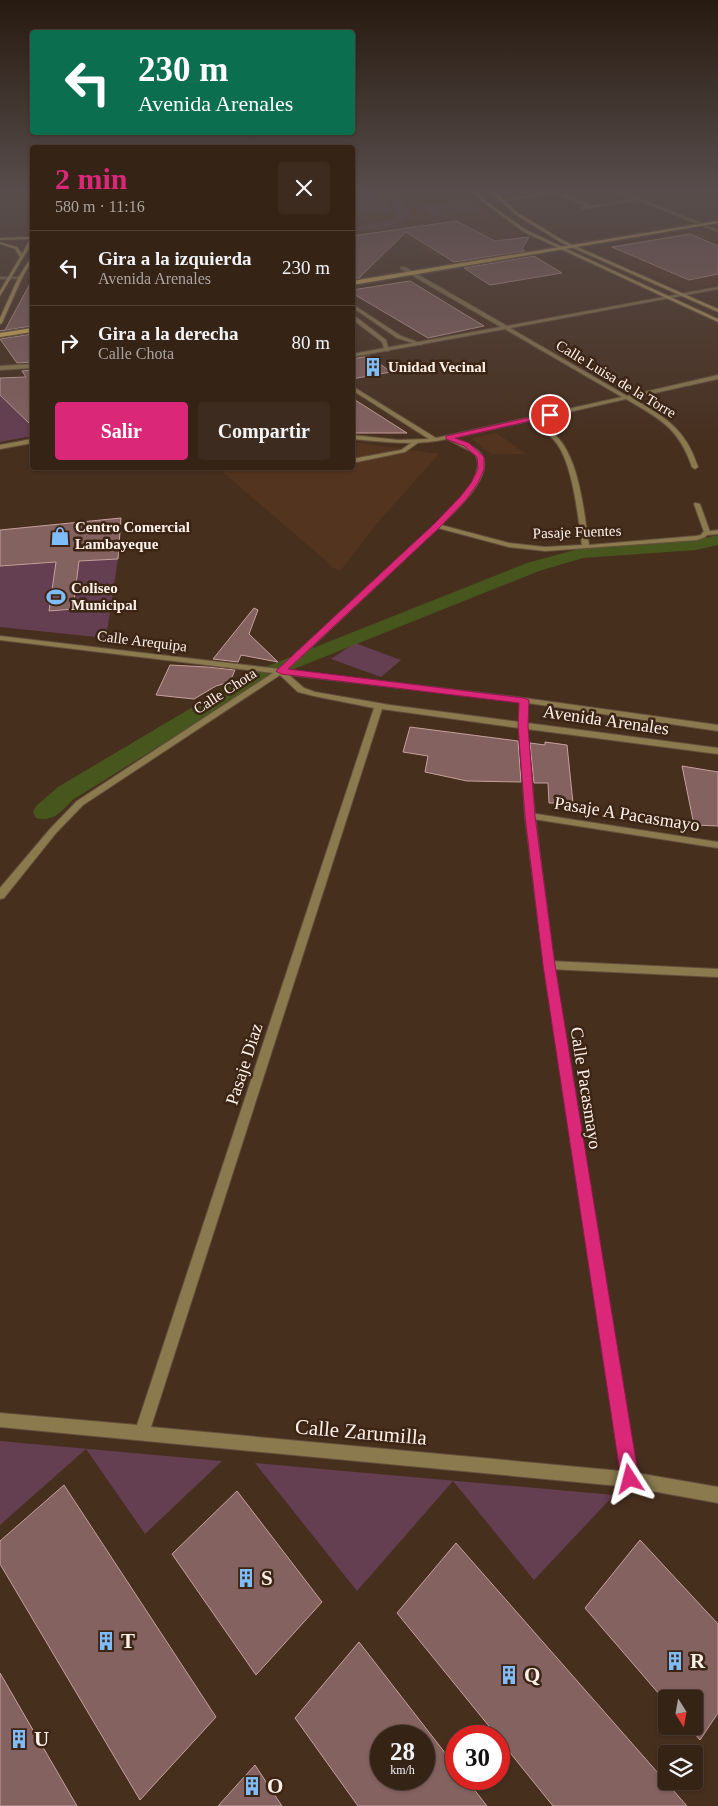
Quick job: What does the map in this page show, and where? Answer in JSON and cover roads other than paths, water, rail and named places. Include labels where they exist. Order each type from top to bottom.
[{"type":"main road","points":[[0,296],[11,275]]},
{"type":"main road","points":[[0,322],[22,275]]},
{"type":"main road","points":[[355,282],[398,275]]},
{"type":"main road","points":[[619,275],[718,321]]},
{"type":"main road","points":[[639,275],[718,311]]},
{"type":"main road","points":[[0,335],[30,330]]},
{"type":"main road","points":[[0,342],[30,337]]},
{"type":"street","name":"Calle Luisa de la Torre","points":[[416,275],[659,416],[680,433],[687,443],[695,467]]},
{"type":"street","points":[[0,278],[20,278]]},
{"type":"street","points":[[355,356],[718,288]]},
{"type":"street","points":[[355,309],[399,337],[420,344]]},
{"type":"street","points":[[355,319],[384,341],[387,350]]},
{"type":"street","points":[[0,368],[30,366]]},
{"type":"street","points":[[355,438],[416,442],[435,440],[718,377]]},
{"type":"street","points":[[355,389],[435,440]]},
{"type":"street","points":[[530,419],[553,435],[564,450],[570,467],[586,546]]},
{"type":"street","name":"Calle Chota","points":[[0,895],[53,831],[80,803],[281,671],[437,526],[475,483],[481,469],[480,457],[476,452],[448,437]]},
{"type":"street","points":[[0,447],[30,441]]},
{"type":"street","points":[[355,460],[403,451],[416,442]]},
{"type":"street","points":[[697,504],[707,532]]},
{"type":"street","name":"Pasaje Fuentes","points":[[437,526],[509,545],[561,549],[697,538],[707,532],[718,532]]},
{"type":"street","name":"Calle Arequipa","points":[[0,638],[281,671]]},
{"type":"street","name":"Avenida Arenales","points":[[281,671],[524,700],[718,728]]},
{"type":"street","name":"Avenida Arenales","points":[[281,671],[301,690],[379,706],[718,751]]},
{"type":"street","name":"Calle Pacasmayo","points":[[524,700],[523,726],[530,816],[549,965],[630,1479]]},
{"type":"street","name":"Pasaje Diaz","points":[[142,1433],[379,706]]},
{"type":"street","name":"Pasaje A Pacasmayo","points":[[530,816],[718,845]]},
{"type":"street","points":[[549,965],[718,973]]},
{"type":"street","name":"Calle Zarumilla","points":[[0,1420],[630,1479],[718,1495]]},
{"type":"waterway","points":[[45,812],[66,793],[257,677],[533,567],[582,553],[696,545],[718,540]]},
{"type":"place","name":"Unidad Vecinal","points":[[373,367]]},
{"type":"place","name":"Centro Comercial Lambayeque","points":[[60,536]]},
{"type":"place","name":"Coliseo Municipal","points":[[56,597]]},
{"type":"place","name":"S","points":[[246,1578]]},
{"type":"place","name":"T","points":[[106,1641]]},
{"type":"place","name":"R","points":[[675,1661]]},
{"type":"place","name":"Q","points":[[509,1675]]},
{"type":"place","name":"U","points":[[19,1739]]},
{"type":"place","name":"O","points":[[252,1786]]}]
